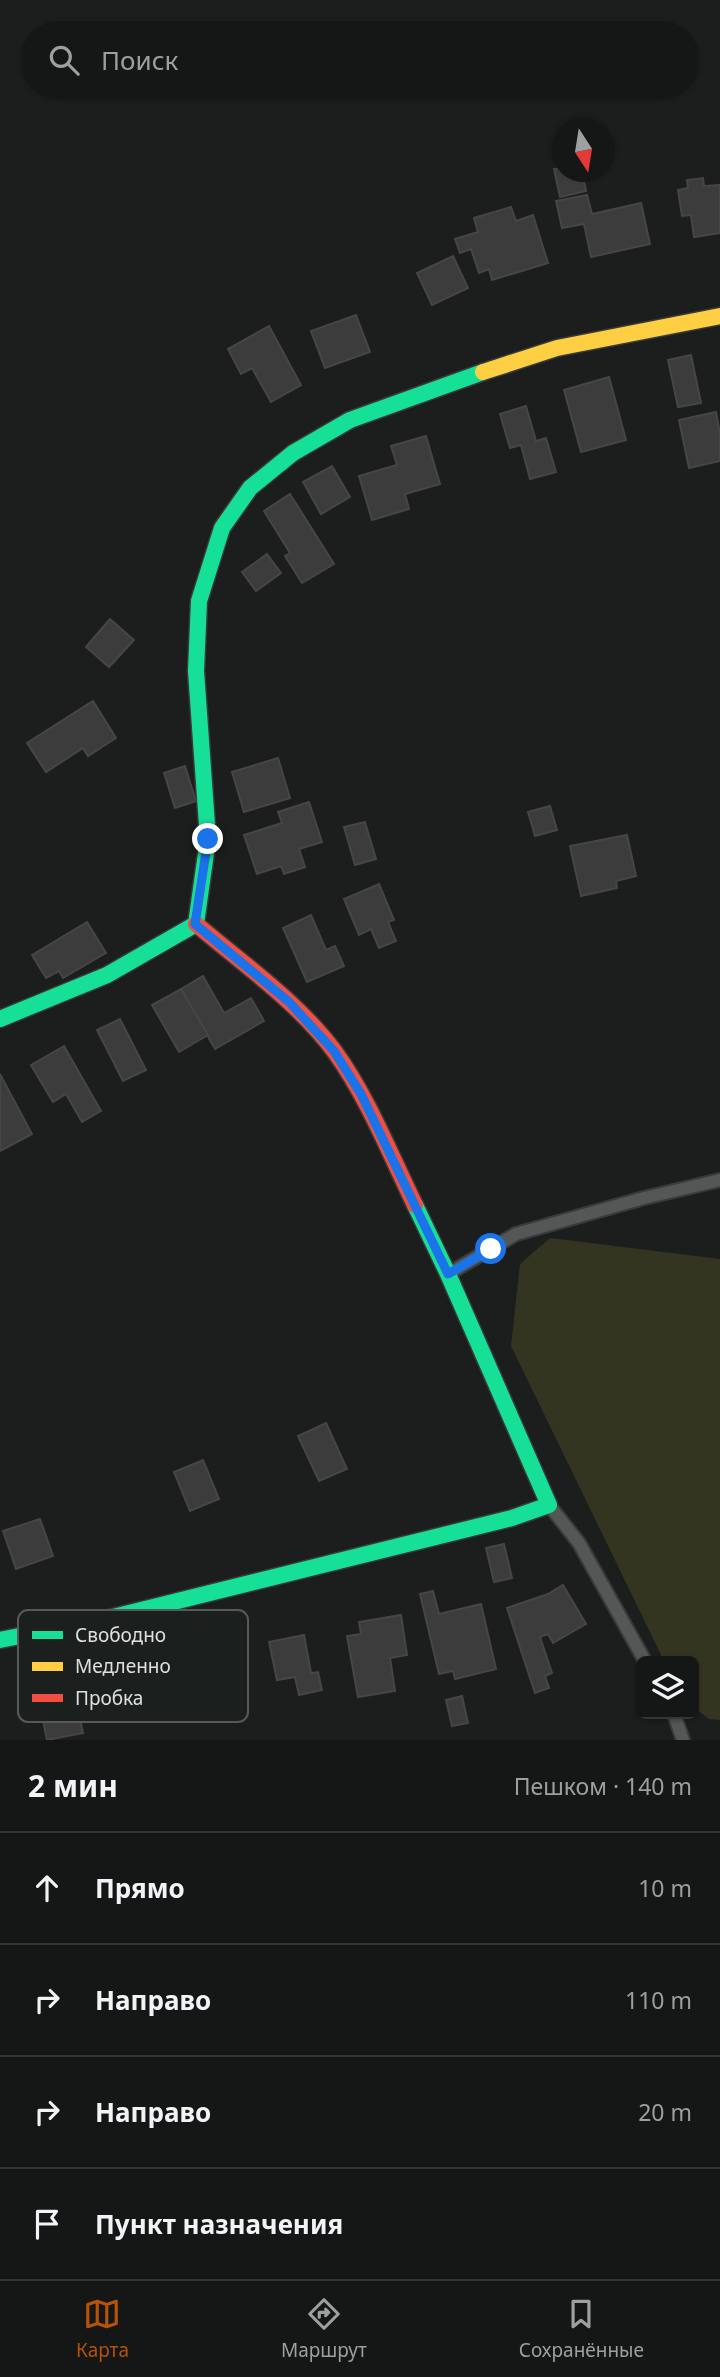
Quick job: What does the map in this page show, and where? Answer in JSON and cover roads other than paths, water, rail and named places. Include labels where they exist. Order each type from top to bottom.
[{"type":"street","points":[[195,924],[208,839],[196,671],[199,601],[222,528],[250,488],[293,453],[361,415],[557,348],[646,328],[720,316]]},
{"type":"street","points":[[0,1019],[107,975],[195,924]]},
{"type":"street","points":[[141,1610],[512,1518],[549,1505],[448,1274],[361,1094],[334,1051],[289,1002],[195,924]]},
{"type":"street","points":[[0,1640],[18,1636]]},
{"type":"lane","points":[[448,1274],[516,1234],[643,1198],[720,1180]]},
{"type":"lane","points":[[549,1505],[579,1543],[642,1656]]},
{"type":"lane","points":[[676,1719],[683,1740]]}]
